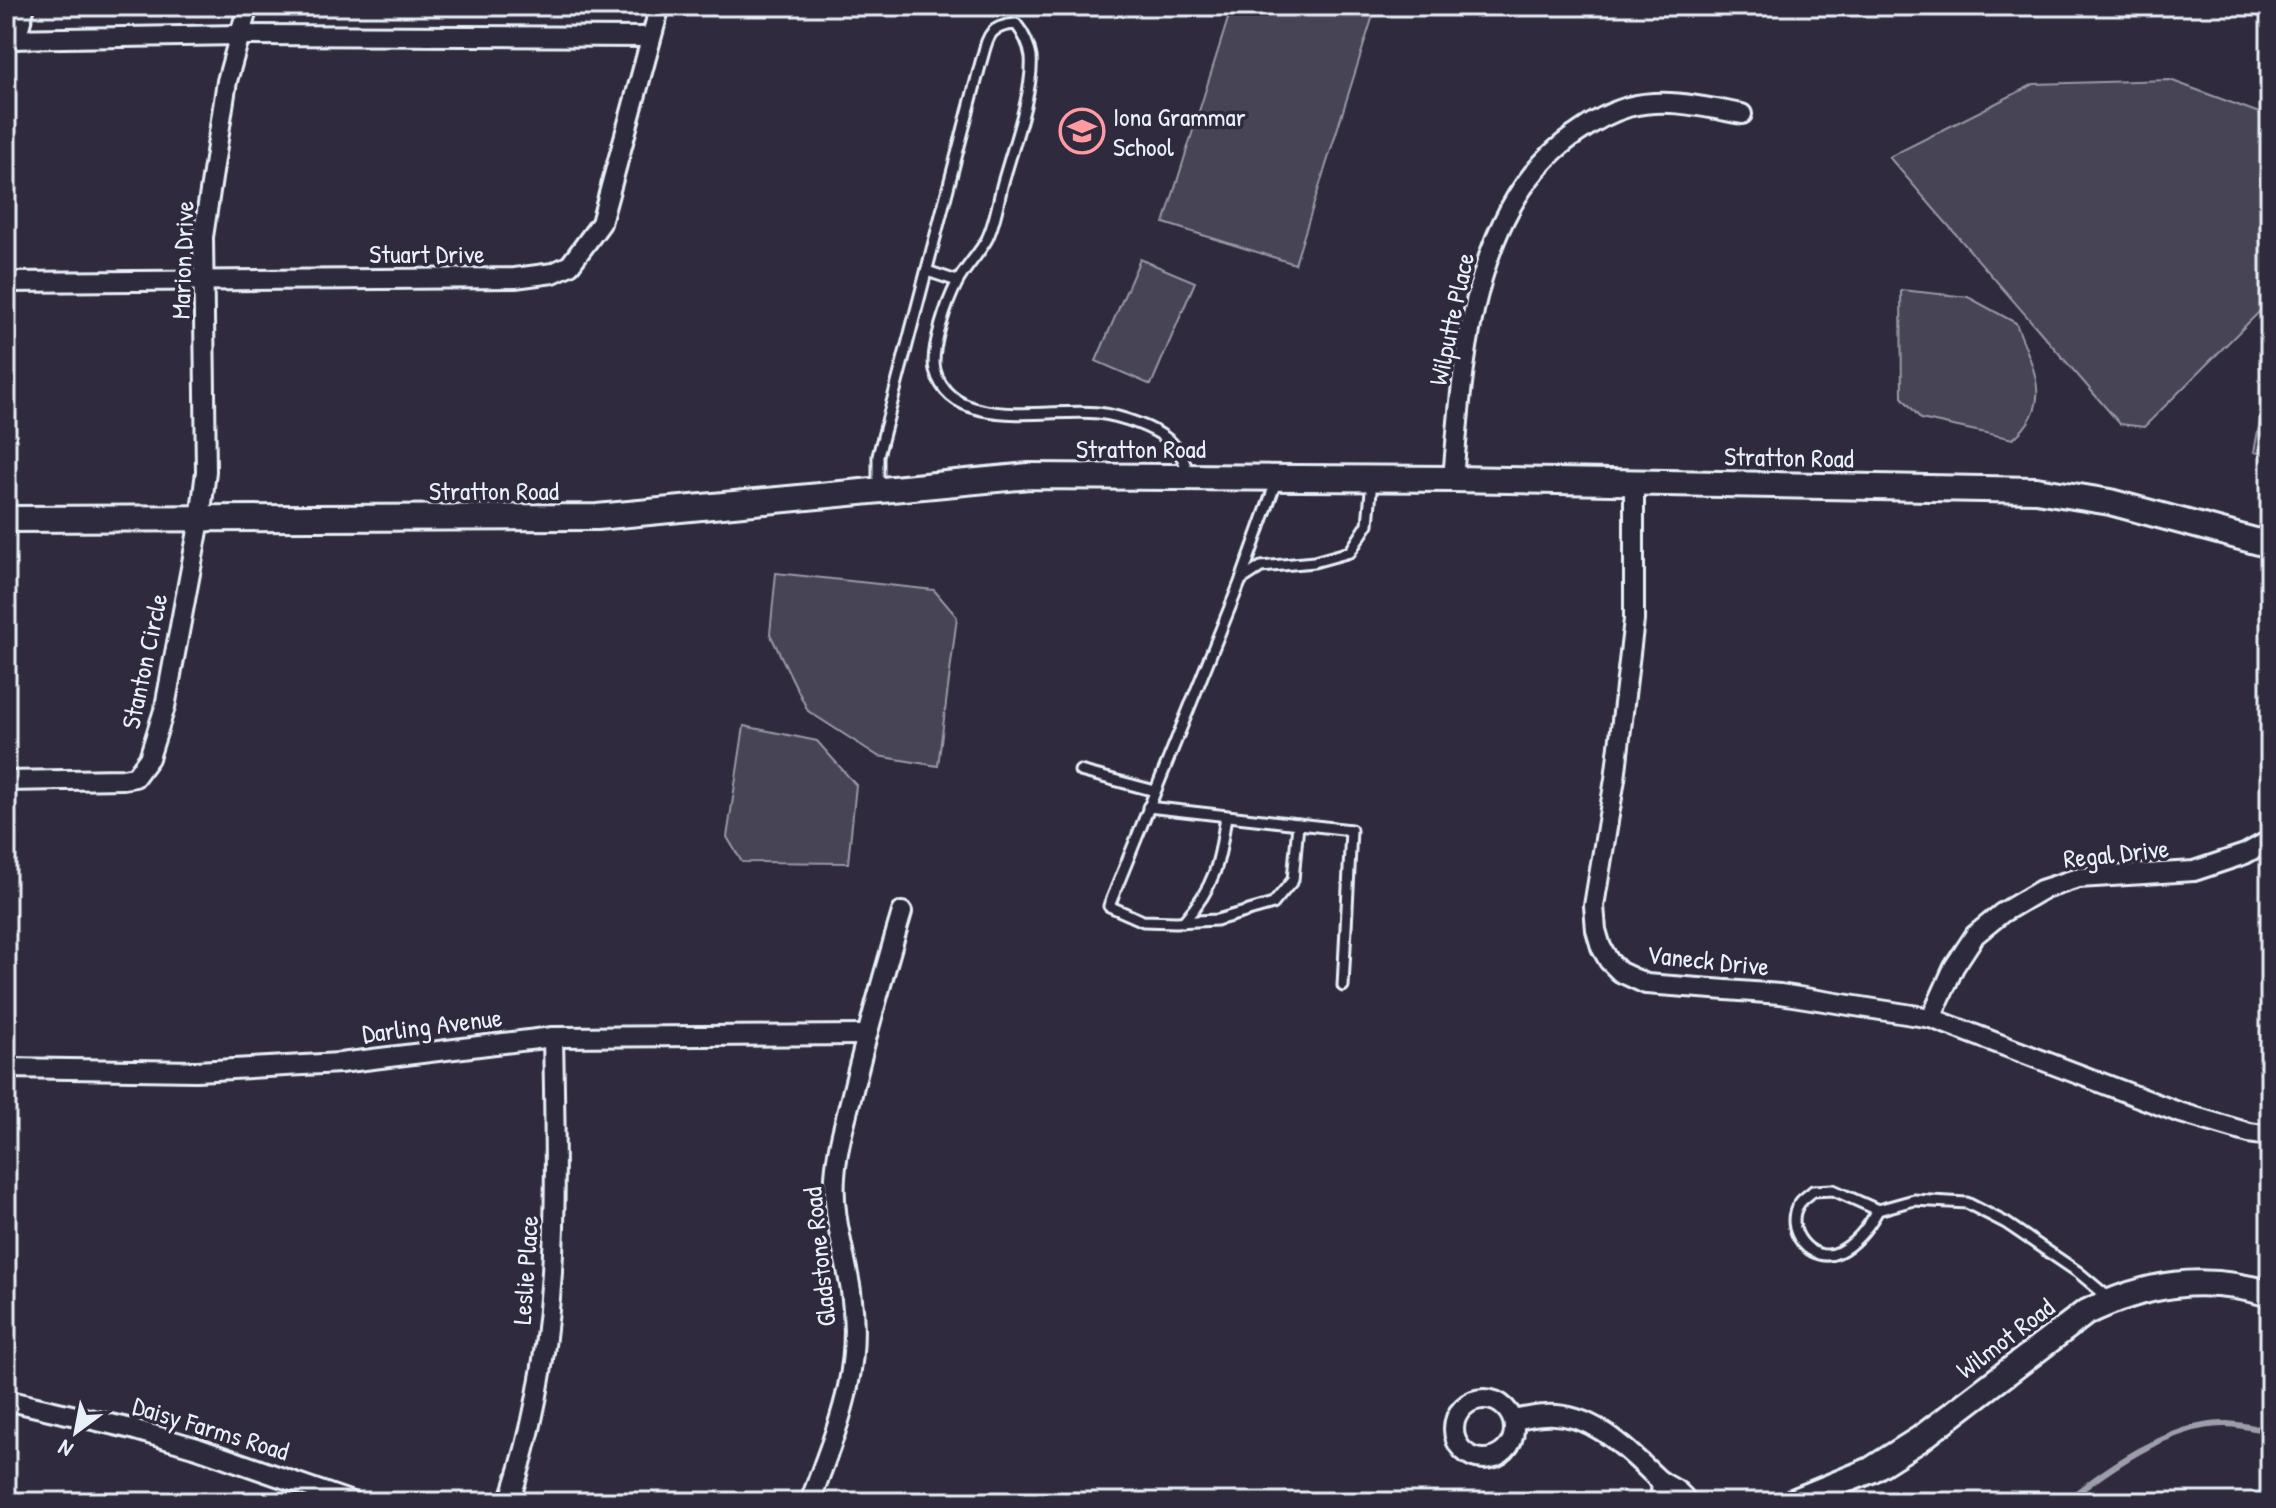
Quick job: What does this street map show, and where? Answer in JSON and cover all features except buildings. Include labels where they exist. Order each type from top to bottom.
[{"type":"street","points":[[25,6],[11,39],[239,35],[650,37]]},
{"type":"street","name":"Marion Drive","points":[[200,520],[206,471],[203,237],[227,81],[248,6]]},
{"type":"street","name":"Stuart Drive","points":[[6,282],[515,278],[553,273],[570,265],[601,223],[660,6]]},
{"type":"street","name":"Wilputte Place","points":[[1453,479],[1464,360],[1477,298],[1493,246],[1514,203],[1546,155],[1593,122],[1628,107],[1678,102],[1742,114]]},
{"type":"street","name":"Stratton Road","points":[[6,519],[597,517],[1029,476],[1372,478],[2036,490],[2110,502],[2270,545]]},
{"type":"street","name":"Vaneck Drive","points":[[1634,483],[1634,620],[1615,779],[1594,906],[1601,947],[1620,972],[1646,984],[1780,994],[1931,1018],[2178,1112],[2270,1136]]},
{"type":"street","name":"Stanton Circle","points":[[6,781],[123,779],[135,777],[142,769],[165,707],[200,520]]},
{"type":"street","name":"Regal Drive","points":[[1931,1018],[1954,967],[1975,935],[2002,913],[2041,890],[2078,878],[2194,871],[2245,854],[2270,840]]},
{"type":"street","name":"Gladstone Road","points":[[810,1502],[837,1430],[853,1367],[851,1291],[836,1215],[835,1180],[839,1141],[865,1035],[902,912]]},
{"type":"street","name":"Darling Avenue","points":[[6,1068],[196,1071],[340,1063],[553,1037],[865,1035]]},
{"type":"street","name":"Leslie Place","points":[[509,1502],[544,1370],[556,1197],[553,1037]]},
{"type":"street","name":"Wilmot Road","points":[[1793,1502],[1871,1470],[1920,1439],[2085,1313],[2112,1300],[2162,1285],[2217,1283],[2270,1294]]},
{"type":"street","name":"Daisy Farms Road","points":[[6,1400],[145,1433],[352,1502]]},
{"type":"street","points":[[1514,1420],[1553,1415],[1583,1422],[1602,1431],[1631,1451],[1687,1502]]},
{"type":"street","points":[[1662,1482],[1661,1492],[1666,1502]]},
{"type":"street","points":[[2265,1502],[2270,1498]]},
{"type":"lane","points":[[878,490],[878,456],[988,37],[992,30],[1002,25],[1016,24],[1025,35],[1031,57],[1027,93],[988,237],[967,271],[957,281],[933,358],[935,373],[952,395],[980,411],[1001,414],[1067,412],[1118,417],[1168,439],[1178,450],[1190,476]]},
{"type":"lane","points":[[927,271],[957,281]]},
{"type":"lane","points":[[1278,477],[1241,580],[1109,906],[1143,921],[1183,922],[1217,920],[1273,904],[1293,880],[1298,824]]},
{"type":"lane","points":[[1241,580],[1261,567],[1314,562],[1350,552],[1368,524],[1372,478]]},
{"type":"lane","points":[[1080,771],[1155,791]]},
{"type":"lane","points":[[1148,807],[1351,830],[1343,986]]},
{"type":"lane","points":[[1183,922],[1202,901],[1218,866],[1226,816]]},
{"type":"lane","points":[[1878,1210],[1867,1229],[1837,1254],[1818,1254],[1799,1241],[1793,1222],[1798,1204],[1813,1191],[1833,1190],[1878,1210],[1914,1200],[1967,1203],[2006,1223],[2078,1272],[2112,1300]]},
{"type":"green space","points":[[1232,6],[1376,6],[1295,264],[1164,223]]},
{"type":"green space","points":[[2170,80],[2270,117],[2270,301],[2144,427],[2120,424],[1889,157],[2034,84]]},
{"type":"green space","points":[[1140,259],[1195,282],[1151,385],[1096,361]]},
{"type":"green space","points":[[1901,290],[1968,297],[2016,323],[2037,384],[2037,398],[2034,412],[2013,439],[1921,419],[1902,397]]},
{"type":"green space","points":[[2270,367],[2270,455],[2254,452]]},
{"type":"green space","points":[[776,573],[934,590],[957,617],[938,766],[878,756],[808,711],[770,634]]},
{"type":"green space","points":[[744,726],[817,741],[856,785],[848,863],[742,862],[727,837]]},
{"type":"waterway","points":[[2065,1502],[2141,1450],[2184,1431],[2227,1424],[2270,1432]]},
{"type":"place","name":"Iona Grammar School","points":[[1082,131]]}]
